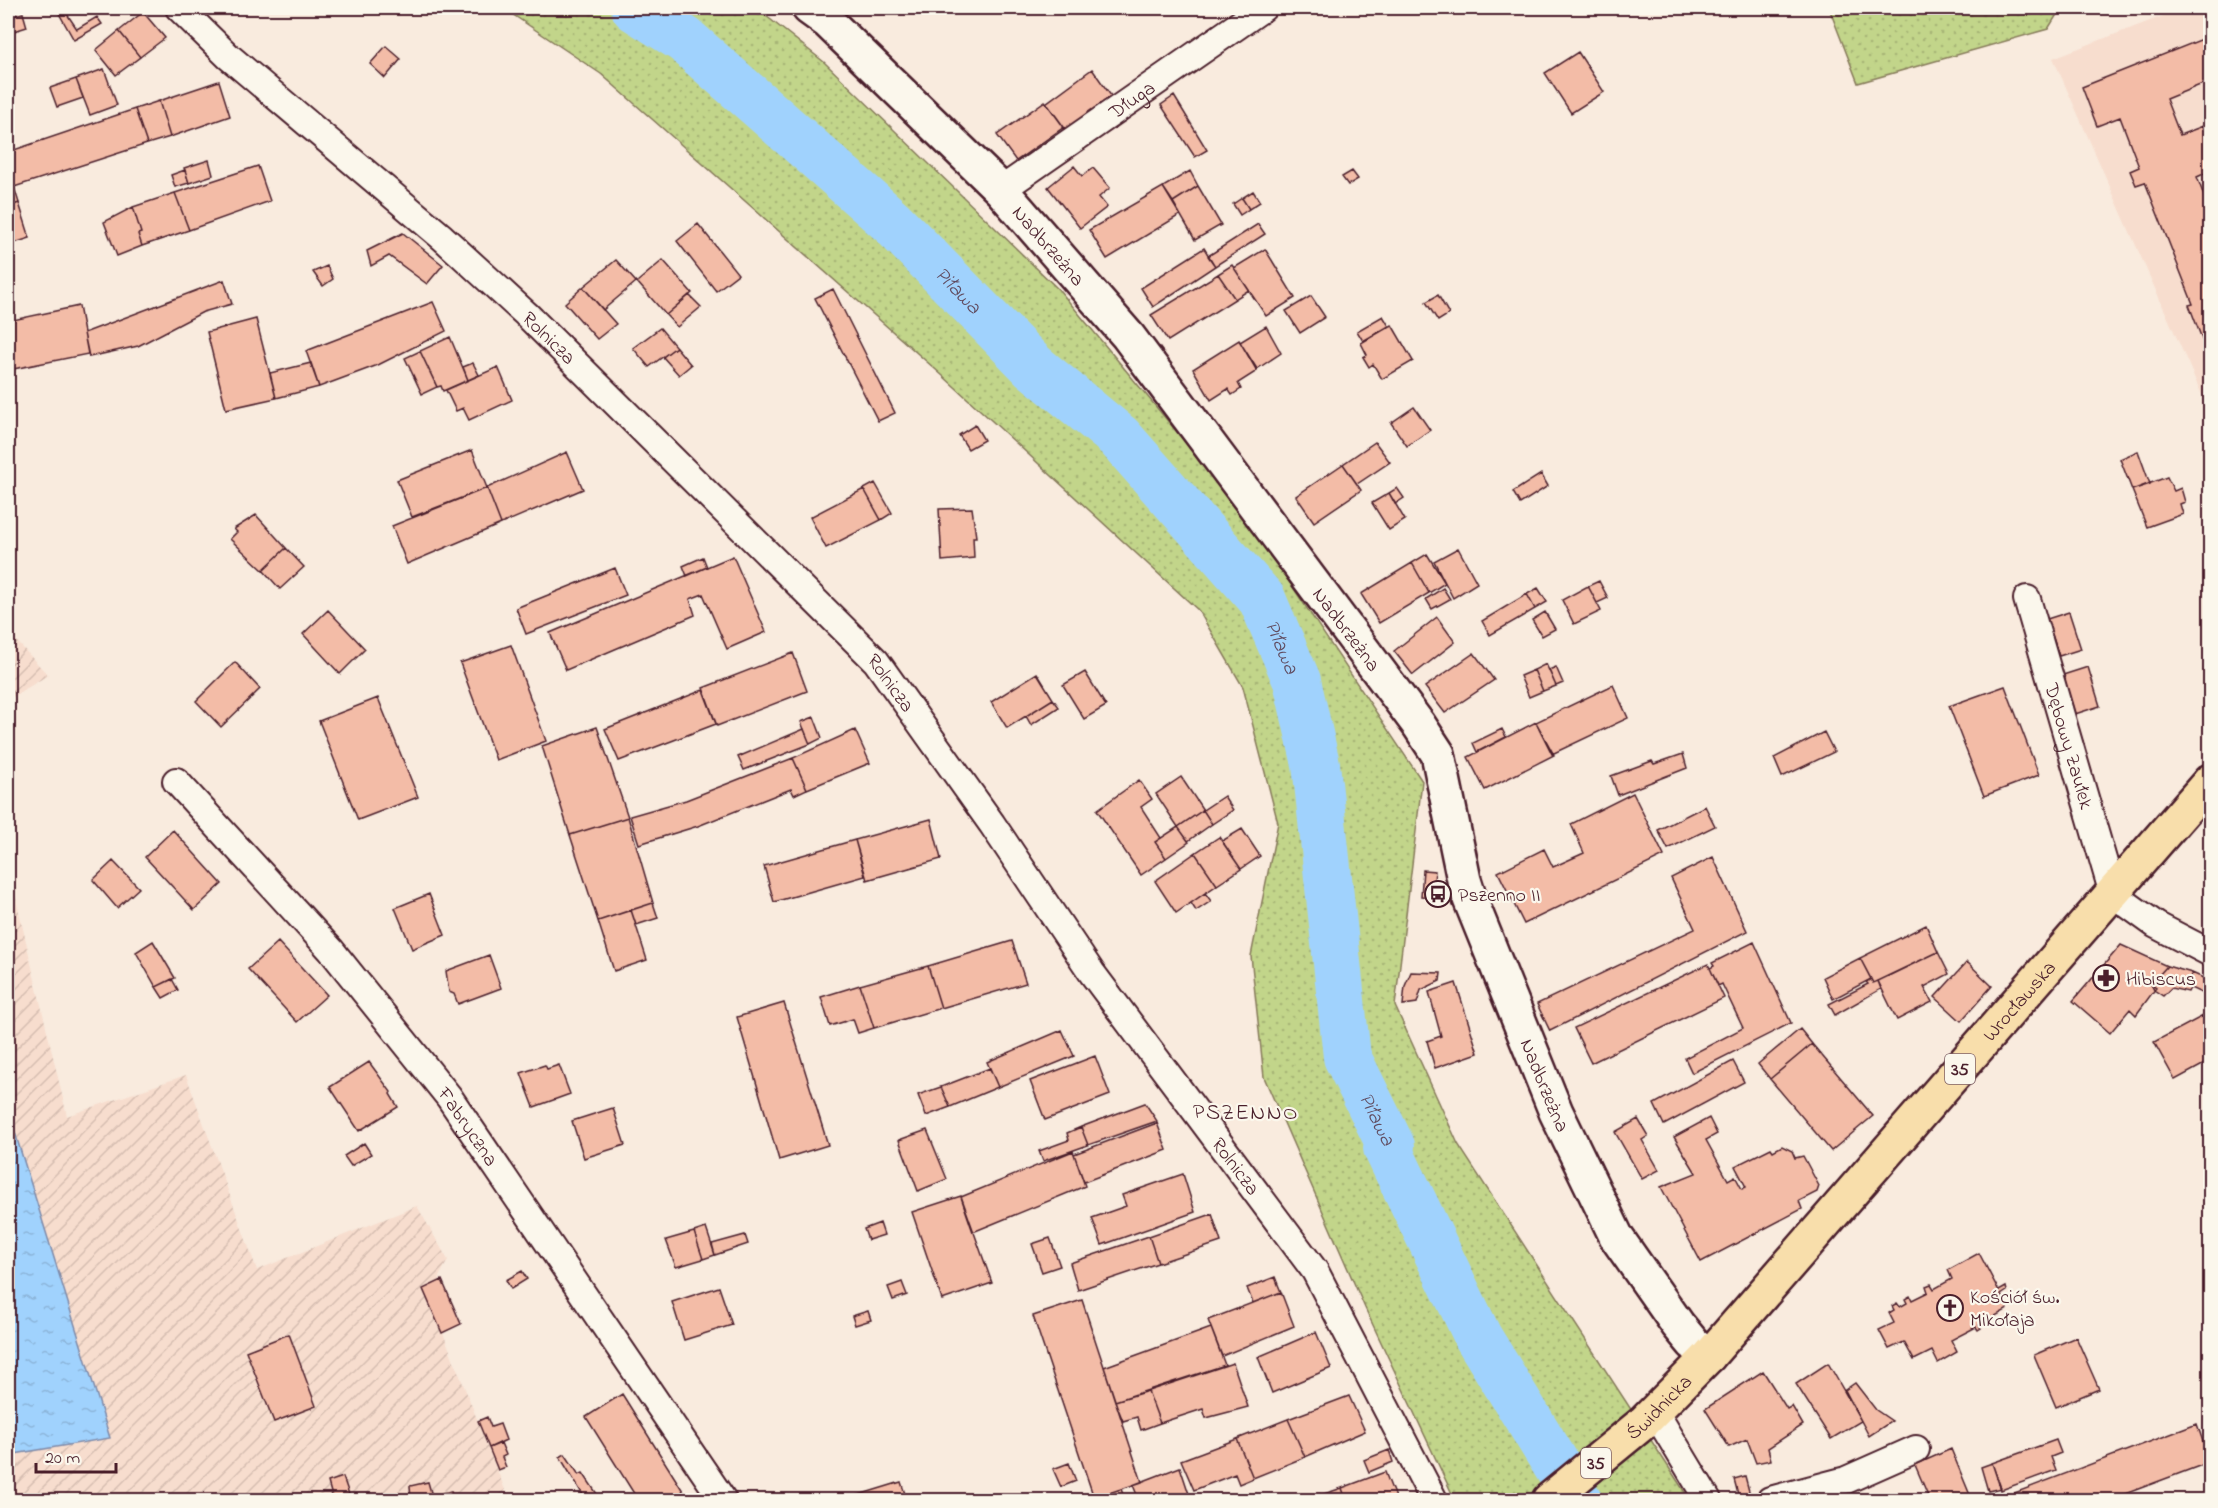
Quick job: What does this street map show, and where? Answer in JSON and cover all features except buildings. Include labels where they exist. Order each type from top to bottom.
[{"type":"main road","name":"Wrocławska","points":[[1709,1356],[2211,781]]},
{"type":"main road","name":"Świdnicka","points":[[1549,1500],[1649,1417],[1709,1356]]},
{"type":"street","name":"Rolnicza","points":[[179,8],[228,56],[442,237],[526,314],[683,473],[876,661],[992,824],[1092,973],[1315,1271],[1434,1500]]},
{"type":"street","name":"Nadbrzeżna","points":[[809,8],[827,21],[1000,190],[1128,336],[1419,725],[1438,754],[1464,880],[1556,1112],[1617,1238],[1678,1325],[1693,1343],[1709,1356]]},
{"type":"street","name":"Długa","points":[[1000,190],[1263,8]]},
{"type":"street","name":"Dębowy Zaułek","points":[[2027,599],[2113,894]]},
{"type":"street","name":"Fabryczna","points":[[176,781],[331,950],[449,1097],[723,1500]]},
{"type":"street","points":[[2113,894],[2156,925],[2211,953]]},
{"type":"street","points":[[1649,1417],[1707,1500]]},
{"type":"street","points":[[1770,1500],[1846,1480],[1916,1449]]},
{"type":"shaded area","points":[[2184,8],[2210,8],[2210,413],[2053,58]]},
{"type":"shaded area","points":[[8,632],[48,675],[8,700]]},
{"type":"shaded area","points":[[8,865],[67,1116],[186,1075],[257,1270],[417,1206],[448,1260],[439,1277],[461,1324],[443,1333],[509,1500],[8,1500]]},
{"type":"green space","points":[[503,8],[756,8],[824,62],[1060,291],[1240,508],[1422,781],[1395,1006],[1458,1144],[1690,1500],[1455,1500],[1365,1308],[1264,1077],[1251,956],[1278,823],[1243,687],[1199,611],[943,376],[601,74]]},
{"type":"green space","points":[[1829,8],[2061,8],[2048,29],[1858,83]]},
{"type":"water","points":[[8,1110],[110,1438],[8,1455]]},
{"type":"waterway","name":"Piława","points":[[635,8],[685,40],[892,222],[1033,366],[1119,437],[1262,599],[1297,681],[1316,764],[1347,1057],[1391,1146],[1387,1148],[1478,1337],[1578,1500]]},
{"type":"place","name":"Pszenno II","points":[[1438,894]]},
{"type":"place","name":"Hibiscus","points":[[2106,978]]},
{"type":"place","name":"Kościół św. Mikołaja","points":[[1950,1308]]},
{"type":"district","name":"PSZENNO","points":[[1246,1111]]}]
